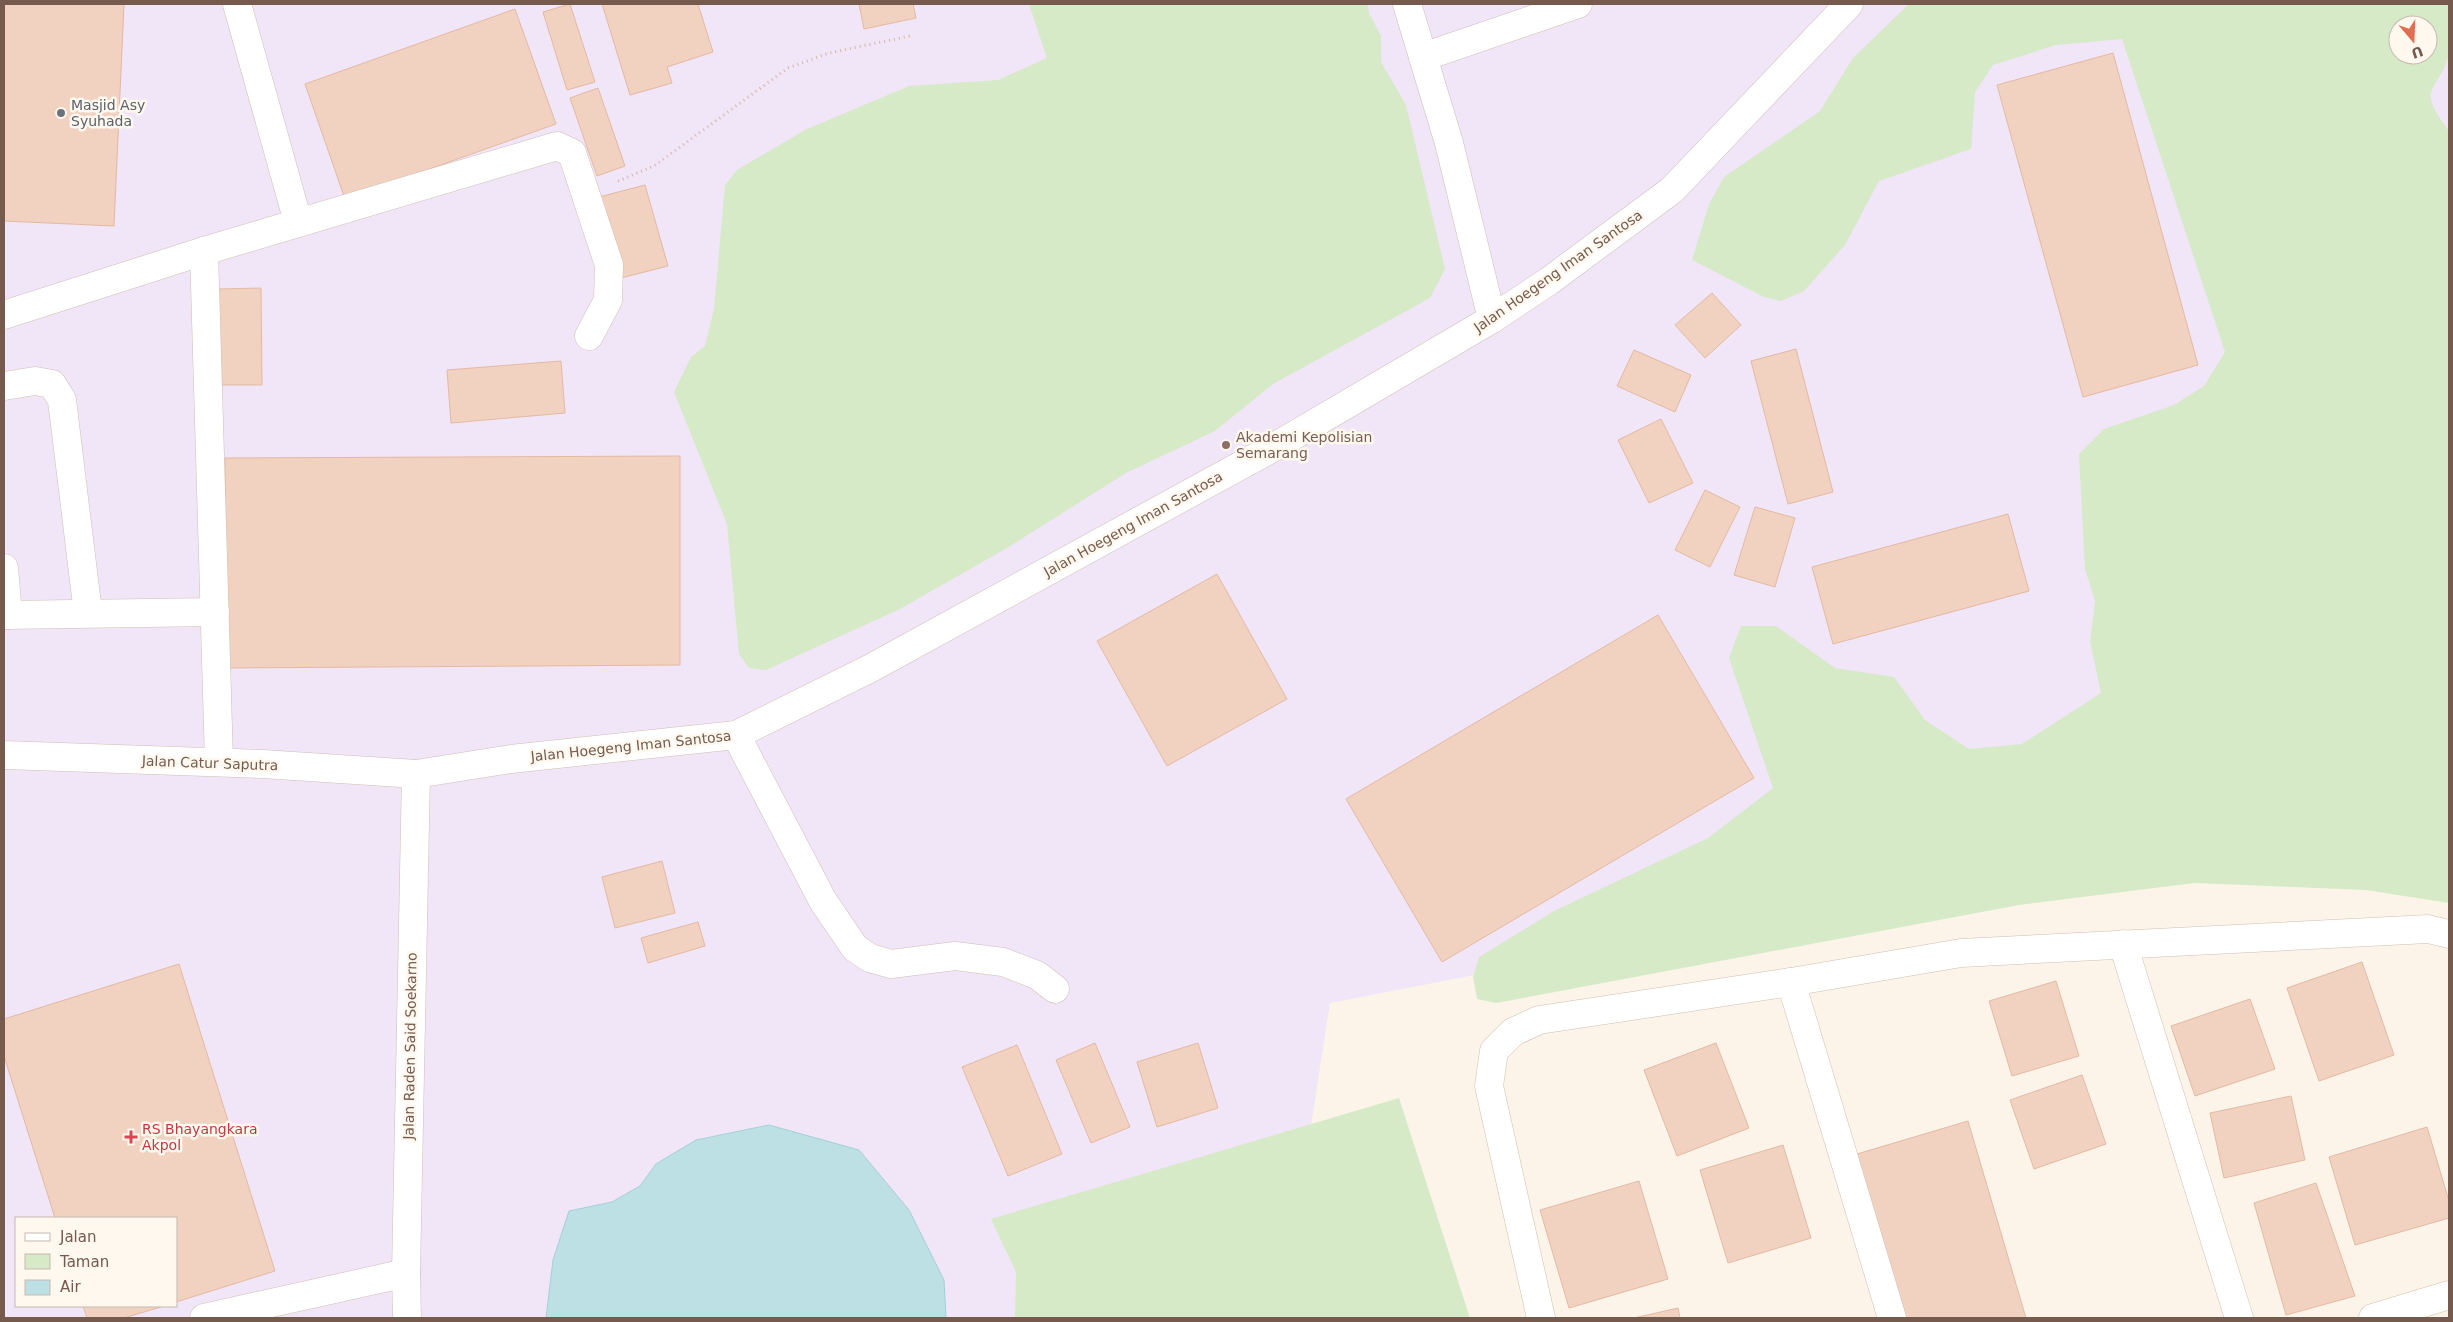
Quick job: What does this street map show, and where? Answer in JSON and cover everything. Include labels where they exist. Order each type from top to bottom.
[{"type":"street","points":[[237,4],[298,222]]},
{"type":"street","points":[[1407,4],[1449,144],[1492,319]]},
{"type":"street","points":[[1423,57],[1578,4]]},
{"type":"street","name":"Jalan Hoegeng Iman Santosa","points":[[416,774],[510,759],[736,735],[871,668],[1276,446],[1492,319],[1549,280],[1672,190],[1849,4]]},
{"type":"street","points":[[4,315],[298,222],[557,146],[572,153],[609,265],[608,300],[589,336]]},
{"type":"street","points":[[204,252],[219,762]]},
{"type":"street","points":[[4,386],[35,381],[52,384],[62,400],[88,613]]},
{"type":"street","points":[[4,568],[6,615],[215,612]]},
{"type":"street","points":[[736,735],[823,901],[855,948],[870,958],[891,964],[954,956],[1003,962],[1037,975],[1055,989]]},
{"type":"street","name":"Jalan Catur Saputra","points":[[4,755],[219,762],[416,774]]},
{"type":"street","name":"Jalan Raden Said Soekarno","points":[[407,1318],[406,1273],[416,774]]},
{"type":"street","points":[[1541,1318],[1489,1086],[1494,1051],[1513,1032],[1539,1020],[1791,982],[1962,953],[2428,929],[2449,934]]},
{"type":"street","points":[[2123,944],[2239,1318]]},
{"type":"street","points":[[1791,982],[1892,1318]]},
{"type":"street","points":[[204,1318],[406,1273]]},
{"type":"street","points":[[2373,1318],[2449,1295]]},
{"type":"path","points":[[584,191],[615,182],[654,166],[788,68],[829,53],[910,36]]},
{"type":"shaded area","name":"Akademi Kepolisian Semarang","points":[[4,4],[2449,4],[2449,878],[2197,835],[1330,1003],[1294,1235],[1261,1318],[4,1318]]},
{"type":"green space","points":[[1029,4],[1368,4],[1369,13],[1381,36],[1381,62],[1406,105],[1445,269],[1430,298],[1273,384],[1215,431],[1126,473],[1007,548],[900,609],[766,670],[749,668],[739,654],[727,524],[674,392],[691,357],[705,346],[714,309],[725,185],[737,170],[805,130],[909,86],[998,80],[1047,58]]},
{"type":"green space","points":[[1909,4],[2449,4],[2450,50],[2444,68],[2431,92],[2431,98],[2439,117],[2449,131],[2449,903],[2366,890],[2194,883],[2019,905],[1496,1003],[1477,999],[1473,977],[1479,957],[1554,911],[1708,838],[1773,788],[1729,658],[1741,626],[1776,626],[1835,668],[1894,677],[1925,720],[1969,749],[2022,744],[2101,693],[2090,642],[2095,601],[2085,569],[2079,454],[2104,429],[2174,405],[2204,386],[2225,352],[2122,39],[2056,45],[1993,65],[1975,92],[1971,149],[1879,181],[1845,245],[1804,291],[1781,301],[1764,297],[1692,260],[1709,204],[1724,177],[1820,111],[1853,58]]},
{"type":"green space","points":[[1399,1098],[1470,1318],[1015,1318],[1016,1272],[991,1219]]},
{"type":"water","points":[[769,1125],[859,1150],[909,1210],[944,1280],[946,1318],[546,1318],[553,1260],[569,1211],[612,1202],[640,1186],[656,1164],[696,1140]]},
{"type":"building","name":"Masjid Asy Syuhada","points":[[4,4],[124,4],[114,226],[4,221]]},
{"type":"building","points":[[570,4],[595,82],[567,90],[543,12]]},
{"type":"building","points":[[602,4],[698,4],[713,52],[667,67],[672,83],[630,95]]},
{"type":"building","points":[[859,4],[913,4],[916,18],[864,29]]},
{"type":"building","points":[[515,9],[556,124],[345,199],[305,84]]},
{"type":"building","points":[[2113,53],[2198,365],[2083,397],[1997,85]]},
{"type":"building","points":[[598,88],[625,166],[597,176],[570,98]]},
{"type":"building","points":[[645,185],[668,266],[621,278],[599,197]]},
{"type":"building","points":[[261,288],[262,385],[220,385],[219,289]]},
{"type":"building","points":[[1712,293],[1741,325],[1705,358],[1675,325]]},
{"type":"building","points":[[1796,349],[1833,492],[1788,504],[1751,361]]},
{"type":"building","points":[[1634,350],[1691,375],[1675,412],[1617,386]]},
{"type":"building","points":[[561,361],[565,413],[451,423],[447,370]]},
{"type":"building","points":[[1661,419],[1693,483],[1649,503],[1618,440]]},
{"type":"building","points":[[680,456],[680,665],[225,668],[225,458]]},
{"type":"building","points":[[1705,490],[1740,507],[1710,567],[1675,550]]},
{"type":"building","points":[[1755,507],[1795,518],[1775,587],[1734,575]]},
{"type":"building","points":[[2008,514],[2029,591],[1833,644],[1812,567]]},
{"type":"building","points":[[1217,574],[1287,699],[1167,766],[1097,641]]},
{"type":"building","points":[[1658,615],[1754,778],[1442,962],[1346,799]]},
{"type":"building","points":[[662,861],[675,913],[615,928],[602,877]]},
{"type":"building","points":[[698,922],[705,946],[648,963],[641,938]]},
{"type":"building","points":[[2362,962],[2394,1055],[2319,1081],[2287,988]]},
{"type":"building","name":"RS Bhayangkara Akpol","points":[[179,964],[275,1271],[178,1301],[178,1217],[55,1217],[4,1056],[4,1019]]},
{"type":"building","points":[[2056,981],[2079,1056],[2012,1076],[1989,1001]]},
{"type":"building","points":[[2250,999],[2275,1069],[2195,1096],[2171,1026]]},
{"type":"building","points":[[1095,1043],[1130,1127],[1091,1143],[1056,1060]]},
{"type":"building","points":[[1198,1043],[1218,1108],[1157,1127],[1137,1062]]},
{"type":"building","points":[[1716,1043],[1749,1128],[1677,1156],[1644,1070]]},
{"type":"building","points":[[1017,1045],[1062,1154],[1008,1176],[962,1067]]},
{"type":"building","points":[[2082,1075],[2106,1144],[2034,1169],[2010,1100]]},
{"type":"building","points":[[2291,1096],[2305,1160],[2224,1178],[2210,1113]]},
{"type":"building","points":[[1968,1121],[2026,1318],[1904,1318],[1857,1154]]},
{"type":"building","points":[[2427,1127],[2449,1201],[2449,1218],[2355,1245],[2329,1157]]},
{"type":"building","points":[[1783,1145],[1811,1238],[1728,1263],[1700,1170]]},
{"type":"building","points":[[1639,1181],[1668,1279],[1569,1308],[1540,1210]]},
{"type":"building","points":[[2316,1183],[2355,1296],[2286,1315],[2254,1203]]},
{"type":"building","points":[[83,1307],[161,1307],[124,1318],[87,1318]]},
{"type":"building","points":[[1678,1308],[1680,1318],[1634,1318]]},
{"type":"place","name":"Masjid Asy Syuhada","points":[[61,113]]},
{"type":"place","name":"Akademi Kepolisian Semarang","points":[[1226,445]]},
{"type":"place","name":"RS Bhayangkara Akpol","points":[[131,1137]]}]
